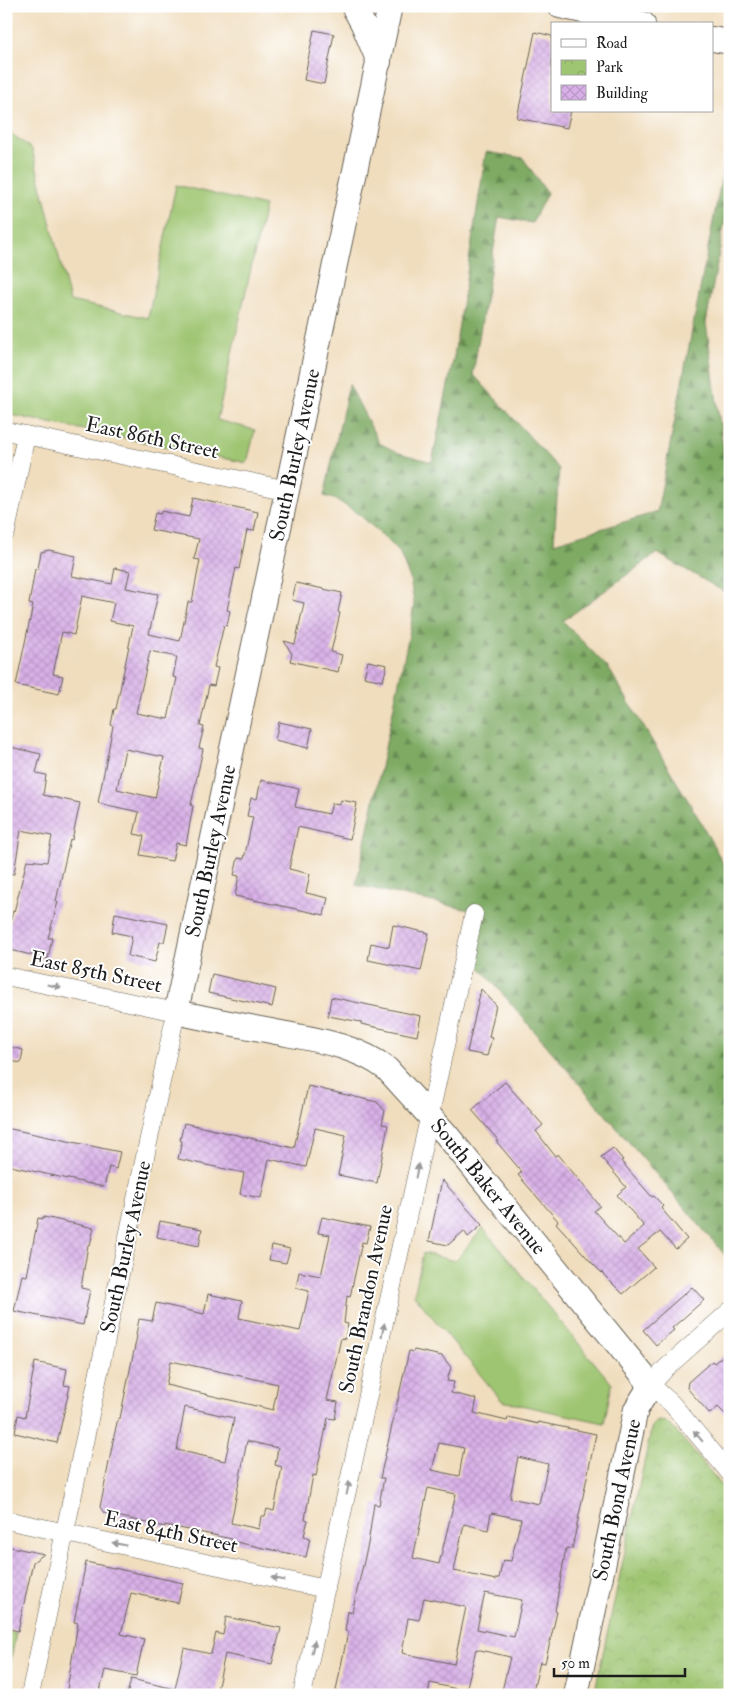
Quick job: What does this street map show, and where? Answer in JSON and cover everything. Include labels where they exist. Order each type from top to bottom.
[{"type":"street","points":[[353,6],[379,62]]},
{"type":"street","name":"South Burley Avenue","points":[[30,1695],[390,6]]},
{"type":"street","points":[[560,6],[634,22]]},
{"type":"street","points":[[714,38],[730,42]]},
{"type":"street","name":"East 86th Street","points":[[6,431],[288,490]]},
{"type":"street","points":[[6,532],[26,435]]},
{"type":"street","name":"South Brandon Avenue","points":[[302,1695],[474,914]]},
{"type":"street","name":"East 85th Street","points":[[6,976],[176,1012]]},
{"type":"street","name":"South Baker Avenue","points":[[176,1012],[349,1048],[377,1061],[387,1069],[430,1115],[651,1386],[672,1404],[730,1473]]},
{"type":"street","name":"South Bond Avenue","points":[[576,1695],[636,1409],[666,1368],[730,1311]]},
{"type":"street","name":"East 84th Street","points":[[6,1520],[326,1589]]},
{"type":"green space","points":[[6,130],[32,149],[70,301],[148,318],[176,185],[265,206],[217,420],[255,430],[247,463],[6,414]]},
{"type":"green space","points":[[730,134],[730,193],[706,323],[730,498],[730,595],[657,553],[563,621],[609,669],[699,819],[730,876],[730,1261],[473,959],[483,913],[356,885],[414,603],[410,579],[399,551],[360,515],[337,500],[324,496],[349,384],[379,443],[399,453],[432,462],[454,356],[486,152],[523,158],[547,193],[532,223],[499,217],[473,374],[559,469],[554,543],[657,512]]},
{"type":"green space","points":[[483,1228],[612,1384],[604,1423],[502,1401],[414,1295],[423,1253],[455,1261]]},
{"type":"green space","points":[[655,1422],[666,1422],[676,1431],[730,1495],[730,1695],[594,1695],[652,1426]]},
{"type":"green space","points":[[6,1631],[16,1633],[6,1684]]},
{"type":"building","points":[[314,30],[334,34],[324,84],[304,80]]},
{"type":"building","points":[[535,32],[551,36],[551,112],[571,112],[567,128],[517,118]]},
{"type":"building","points":[[193,498],[258,512],[254,531],[247,530],[239,569],[236,568],[227,610],[230,611],[227,626],[224,625],[214,667],[218,668],[214,686],[209,685],[200,726],[204,727],[199,748],[203,749],[191,805],[193,806],[186,845],[176,843],[172,861],[140,855],[144,836],[134,834],[139,812],[98,803],[113,726],[111,725],[114,709],[116,709],[133,626],[110,621],[114,603],[82,596],[74,635],[62,632],[53,674],[63,676],[59,694],[16,685],[33,605],[29,604],[35,569],[38,569],[41,552],[49,550],[76,556],[72,576],[112,584],[115,568],[130,571],[126,588],[158,594],[149,634],[180,641],[188,602],[192,602],[200,560],[194,559],[199,539],[151,530],[155,513],[161,514],[161,511],[189,517]],"holes":[[[150,651],[177,657],[173,677],[177,678],[168,719],[136,713]],[[125,749],[164,757],[155,798],[117,789]]]},
{"type":"building","points":[[296,583],[342,593],[338,612],[340,613],[331,652],[342,655],[338,672],[290,661],[292,654],[284,641],[295,644],[304,603],[292,600]]},
{"type":"building","points":[[368,661],[387,665],[383,681],[364,677]]},
{"type":"building","points":[[279,722],[312,729],[308,748],[275,740]]},
{"type":"building","points":[[6,746],[41,754],[36,773],[46,775],[43,795],[80,803],[48,938],[52,938],[48,959],[6,949],[6,929],[8,930],[14,912],[27,860],[47,862],[52,836],[21,830],[14,874],[6,873]]},
{"type":"building","points":[[261,780],[299,789],[295,807],[329,814],[332,803],[340,804],[341,800],[357,803],[350,839],[298,827],[289,869],[310,874],[306,893],[328,898],[324,915],[235,896],[239,876],[234,875],[238,858],[244,859],[253,817],[247,816],[251,798],[257,799]]},
{"type":"building","points":[[115,913],[168,924],[164,942],[160,942],[155,962],[128,956],[132,936],[112,932]]},
{"type":"building","points":[[393,925],[429,933],[421,971],[368,960],[371,943],[389,947]]},
{"type":"building","points":[[212,974],[276,989],[272,1007],[208,993]]},
{"type":"building","points":[[481,989],[496,1005],[489,1037],[492,1038],[487,1056],[467,1052]]},
{"type":"building","points":[[331,997],[421,1016],[417,1036],[328,1016]]},
{"type":"building","points":[[6,1046],[23,1050],[21,1063],[6,1060]]},
{"type":"building","points":[[505,1082],[543,1125],[536,1131],[555,1156],[558,1154],[600,1206],[594,1211],[624,1244],[644,1226],[617,1195],[626,1187],[601,1157],[613,1148],[623,1160],[621,1161],[652,1197],[654,1196],[663,1206],[661,1208],[687,1239],[676,1249],[660,1232],[638,1249],[654,1267],[623,1294],[556,1223],[558,1221],[518,1175],[522,1172],[472,1110]]},
{"type":"building","points":[[308,1086],[377,1102],[385,1111],[382,1124],[388,1125],[377,1183],[338,1175],[346,1135],[315,1128],[306,1167],[269,1159],[261,1198],[240,1194],[244,1173],[178,1159],[184,1123],[294,1148]]},
{"type":"building","points":[[6,1128],[120,1152],[116,1169],[109,1167],[104,1187],[6,1165]]},
{"type":"building","points":[[442,1180],[482,1225],[468,1237],[464,1231],[448,1245],[429,1241]]},
{"type":"building","points":[[44,1217],[94,1228],[90,1245],[88,1245],[81,1288],[90,1290],[83,1325],[14,1311],[22,1275],[27,1276],[38,1218],[44,1219]]},
{"type":"building","points":[[322,1217],[370,1227],[366,1243],[362,1242],[350,1297],[347,1296],[344,1323],[348,1324],[345,1339],[341,1338],[327,1400],[338,1402],[335,1419],[328,1418],[316,1476],[313,1475],[305,1519],[308,1520],[304,1536],[310,1538],[306,1557],[231,1541],[232,1539],[165,1525],[165,1527],[104,1513],[100,1507],[118,1418],[120,1418],[139,1319],[152,1321],[156,1303],[204,1314],[208,1294],[242,1301],[239,1318],[300,1331],[309,1291],[296,1288],[299,1272],[321,1276],[330,1235],[318,1233]],"holes":[[[171,1361],[278,1384],[273,1410],[166,1385]],[[185,1407],[234,1418],[225,1461],[177,1450]],[[247,1441],[278,1448],[275,1465],[282,1467],[274,1511],[267,1509],[265,1516],[261,1516],[259,1529],[231,1523]]]},
{"type":"building","points":[[160,1221],[202,1229],[199,1246],[157,1237]]},
{"type":"building","points":[[272,1245],[290,1249],[286,1263],[269,1260]]},
{"type":"building","points":[[692,1287],[704,1300],[656,1345],[643,1330]]},
{"type":"building","points":[[414,1350],[442,1356],[451,1367],[447,1381],[454,1382],[451,1393],[477,1399],[474,1413],[507,1421],[508,1417],[596,1434],[572,1549],[566,1548],[555,1611],[557,1612],[545,1663],[540,1662],[532,1695],[501,1695],[510,1657],[476,1649],[466,1691],[430,1683],[428,1695],[335,1695],[348,1632],[345,1631],[348,1611],[352,1612],[368,1544],[374,1504],[379,1505],[384,1478],[380,1478],[409,1351],[413,1352]],"holes":[[[439,1443],[464,1448],[459,1476],[432,1470]],[[518,1457],[548,1464],[539,1504],[510,1498]],[[428,1488],[456,1494],[439,1564],[413,1558]],[[491,1513],[521,1519],[511,1561],[503,1560],[499,1578],[496,1578],[496,1580],[454,1571],[464,1524],[488,1530]],[[485,1593],[522,1600],[514,1637],[477,1629]],[[424,1598],[466,1607],[454,1664],[402,1653],[408,1618],[419,1620]]]},
{"type":"building","points":[[730,1350],[730,1419],[718,1407],[710,1414],[687,1388],[688,1382],[712,1361],[714,1363]]},
{"type":"building","points":[[35,1362],[67,1369],[64,1385],[70,1386],[57,1443],[15,1433],[18,1415],[25,1417]]},
{"type":"building","points":[[6,1546],[44,1554],[33,1562],[18,1631],[6,1628]]},
{"type":"building","points":[[86,1562],[183,1583],[178,1603],[131,1593],[121,1634],[144,1639],[136,1676],[105,1670],[99,1695],[66,1695],[78,1623],[74,1622]]},
{"type":"building","points":[[226,1617],[281,1628],[272,1664],[225,1654],[216,1695],[127,1695],[131,1679],[175,1689],[184,1648],[211,1654],[216,1633],[223,1635]]}]
